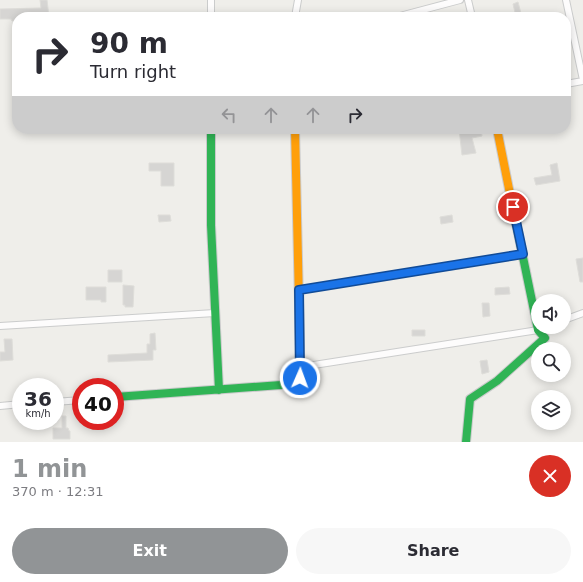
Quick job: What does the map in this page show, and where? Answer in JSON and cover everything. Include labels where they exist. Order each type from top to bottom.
[{"type":"street","points":[[211,0],[211,12]]},
{"type":"street","points":[[296,12],[298,0]]},
{"type":"street","points":[[415,12],[460,0]]},
{"type":"street","points":[[468,0],[471,12]]},
{"type":"street","points":[[566,0],[569,12]]},
{"type":"street","points":[[571,24],[583,80],[571,83]]},
{"type":"street","points":[[211,134],[211,225],[219,390]]},
{"type":"street","points":[[124,396],[281,385],[300,378],[301,367],[295,134]]},
{"type":"street","points":[[498,134],[523,254],[533,294]]},
{"type":"street","points":[[299,290],[523,254]]},
{"type":"street","points":[[0,326],[215,313]]},
{"type":"street","points":[[571,317],[583,313]]},
{"type":"street","points":[[301,367],[531,330]]},
{"type":"street","points":[[466,442],[470,399],[497,381],[545,338],[544,334]]},
{"type":"street","points":[[0,406],[12,405]]},
{"type":"building","points":[[40,0],[47,0],[48,12],[12,12],[12,21],[11,19],[0,19],[0,9],[41,8]]},
{"type":"building","points":[[518,2],[521,12],[515,12],[513,4]]},
{"type":"building","points":[[460,134],[482,134],[482,136],[472,138],[476,153],[462,155]]},
{"type":"building","points":[[149,163],[174,163],[174,186],[161,186],[161,171],[149,171]]},
{"type":"building","points":[[557,163],[560,181],[536,185],[534,178],[552,175],[550,165]]},
{"type":"building","points":[[158,215],[170,215],[171,221],[159,222]]},
{"type":"building","points":[[452,215],[453,222],[441,224],[440,217]]},
{"type":"building","points":[[583,258],[583,282],[580,282],[576,259]]},
{"type":"building","points":[[108,270],[122,270],[122,282],[108,282]]},
{"type":"building","points":[[123,285],[134,286],[133,307],[125,307],[125,305],[123,305]]},
{"type":"building","points":[[86,287],[106,287],[106,302],[101,302],[101,300],[86,300]]},
{"type":"building","points":[[509,287],[510,294],[495,295],[495,288]]},
{"type":"building","points":[[482,303],[489,303],[490,316],[483,317]]},
{"type":"building","points":[[412,330],[425,330],[425,336],[412,336]]},
{"type":"building","points":[[155,333],[156,350],[153,350],[153,360],[108,362],[108,355],[147,353],[147,344],[150,344],[150,334]]},
{"type":"building","points":[[4,339],[12,339],[13,360],[0,361],[0,352],[5,352]]},
{"type":"building","points":[[487,360],[489,372],[482,374],[480,361]]},
{"type":"building","points":[[64,416],[66,416],[66,428],[70,431],[70,439],[53,439],[53,430],[64,430]]},
{"type":"traffic: fast","points":[[211,134],[211,225],[219,390]]},
{"type":"traffic: fast","points":[[466,442],[470,399],[497,381],[545,338],[538,330],[511,199]]},
{"type":"traffic: fast","points":[[124,396],[281,385],[300,377],[300,346]]},
{"type":"traffic: slow","points":[[295,134],[300,346]]},
{"type":"traffic: slow","points":[[498,134],[511,199]]},
{"type":"route","points":[[300,378],[299,290],[523,254],[513,207]]}]
